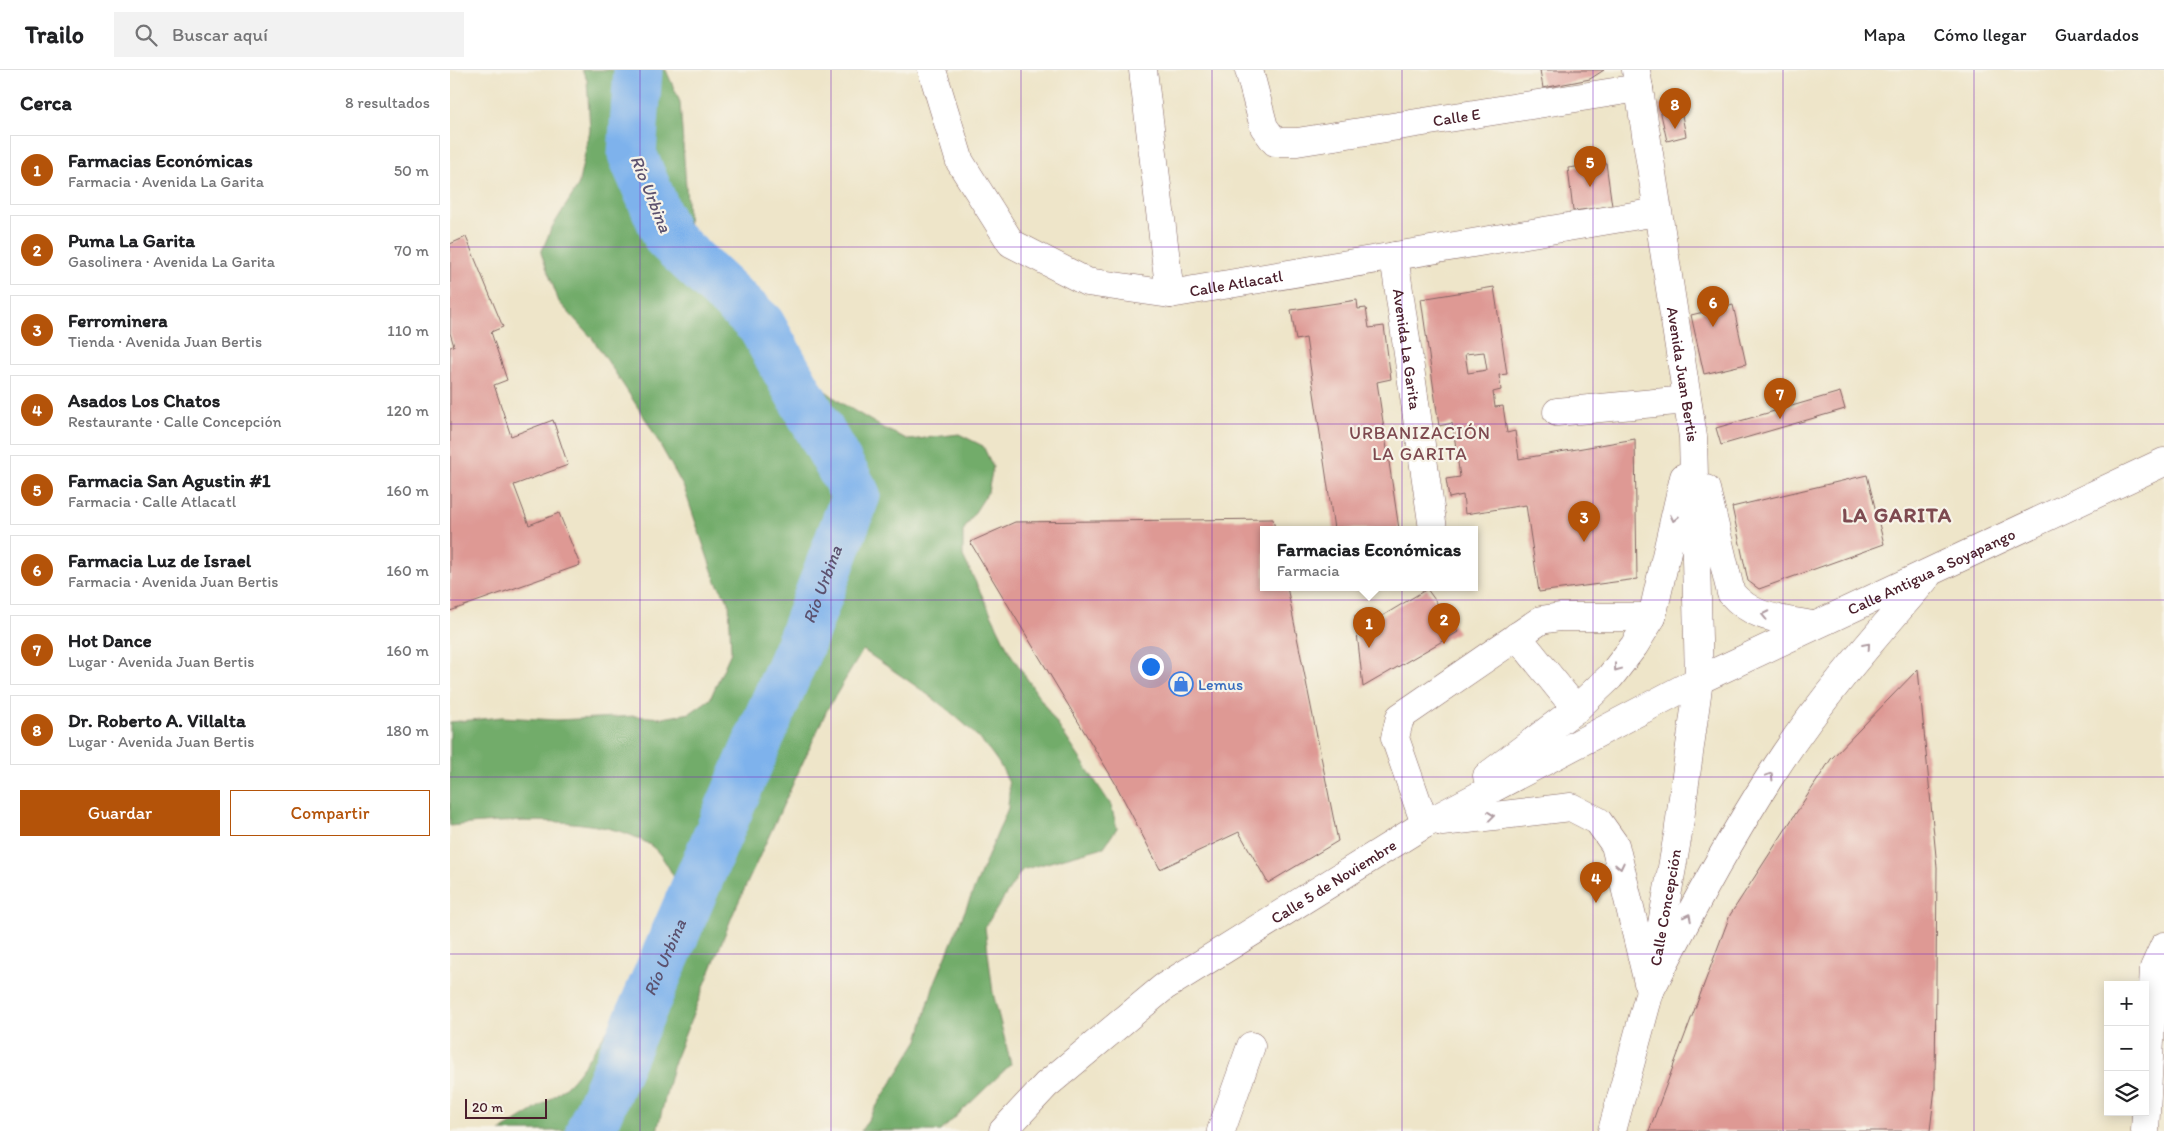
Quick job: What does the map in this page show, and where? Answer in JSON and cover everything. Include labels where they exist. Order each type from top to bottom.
[{"type":"main road","name":"Calle Atlacatl","points":[[932,70],[960,162],[1011,243],[1086,282],[1170,294],[1657,212]]},
{"type":"main road","points":[[1142,70],[1170,294]]},
{"type":"main road","name":"Calle E","points":[[1249,70],[1264,127],[1274,142],[1297,142],[1638,79]]},
{"type":"main road","name":"Avenida Juan Bertis","points":[[1638,79],[1693,437],[1699,680]]},
{"type":"main road","name":"Avenida La Garita","points":[[1394,256],[1434,526]]},
{"type":"main road","points":[[1557,412],[1687,400]]},
{"type":"main road","points":[[1425,824],[1576,709],[1610,678],[1652,617],[1693,437]]},
{"type":"main road","points":[[1693,437],[1731,593],[1742,606],[1754,613],[1812,625]]},
{"type":"main road","name":"Calle Antigua a Soyapango","points":[[1699,680],[1812,625],[1931,572],[2164,462]]},
{"type":"main road","points":[[1650,991],[1708,878],[1774,771],[1849,668],[1931,572]]},
{"type":"main road","points":[[1425,824],[1395,738],[1400,717],[1541,620],[1560,616],[1652,617]]},
{"type":"main road","points":[[1517,636],[1576,709]]},
{"type":"main road","name":"Calle 5 de Noviembre","points":[[1003,1131],[1046,1085],[1164,987],[1425,824],[1699,680]]},
{"type":"main road","name":"Calle Concepción","points":[[1612,1131],[1650,991],[1678,834],[1699,680]]},
{"type":"main road","points":[[1425,824],[1571,806],[1598,821],[1616,845],[1650,991]]},
{"type":"main road","points":[[2145,1131],[2154,968],[2164,946]]},
{"type":"main road","points":[[1221,1131],[1251,1046]]},
{"type":"green space","points":[[582,70],[666,70],[680,102],[690,243],[796,347],[823,389],[843,404],[885,429],[909,440],[959,434],[983,446],[993,467],[988,492],[963,531],[963,556],[1010,653],[1111,805],[1117,828],[1104,847],[1022,870],[985,927],[993,993],[1011,1064],[941,1131],[861,1131],[918,1040],[933,987],[1008,808],[1009,784],[998,761],[965,725],[924,692],[863,650],[827,710],[733,914],[674,1062],[657,1131],[500,1131],[556,1095],[569,1084],[583,1066],[624,1004],[646,966],[664,927],[678,885],[666,863],[654,848],[631,835],[607,828],[581,824],[525,821],[450,826],[450,722],[502,717],[557,720],[635,716],[663,718],[690,713],[710,699],[731,652],[729,602],[716,582],[684,488],[648,423],[605,357],[592,338],[559,302],[541,253],[551,229],[578,186],[590,130],[587,80]]},
{"type":"building","points":[[1540,70],[1604,70],[1590,79],[1543,88]]},
{"type":"building","points":[[1679,100],[1686,136],[1667,141],[1659,105]]},
{"type":"building","points":[[1606,163],[1612,206],[1573,211],[1568,168]]},
{"type":"building","points":[[466,237],[503,327],[491,332],[507,380],[494,385],[511,436],[553,420],[568,465],[514,485],[529,525],[559,513],[580,565],[450,611],[450,347],[454,346],[450,333],[450,244]]},
{"type":"building","points":[[1494,287],[1507,374],[1499,375],[1501,390],[1493,392],[1495,407],[1503,406],[1507,433],[1515,431],[1519,459],[1635,439],[1637,579],[1539,592],[1526,505],[1465,514],[1463,495],[1449,498],[1446,479],[1460,477],[1455,441],[1452,423],[1439,426],[1421,299]],"holes":[[[1484,352],[1487,370],[1468,373],[1465,354]]]},
{"type":"building","points":[[1357,300],[1358,309],[1366,308],[1369,328],[1384,326],[1391,379],[1377,382],[1399,526],[1334,526],[1306,338],[1296,340],[1291,310]]},
{"type":"building","points":[[1733,305],[1746,364],[1704,374],[1691,315]]},
{"type":"building","points":[[1840,392],[1845,409],[1721,445],[1716,428]]},
{"type":"building","points":[[1867,475],[1884,544],[1759,589],[1748,581],[1732,507]]},
{"type":"building","name":"Lemus","points":[[1273,519],[1274,526],[1260,526],[1260,591],[1288,591],[1338,841],[1268,883],[1239,832],[1160,869],[1114,781],[970,542],[1015,522]]},
{"type":"building","points":[[1424,591],[1428,591],[1458,632],[1363,687],[1355,615],[1364,627]]},
{"type":"building","points":[[1918,669],[1937,867],[1935,1088],[1930,1131],[1649,1131],[1730,915],[1831,759]]},
{"type":"waterway","name":"Río Urbina","points":[[590,1131],[801,642],[856,495],[761,325],[668,238],[632,154],[638,70]]},
{"type":"place","name":"Dr. Roberto A. Villalta","points":[[1675,129]]},
{"type":"place","name":"Farmacia San Agustin #1","points":[[1590,187]]},
{"type":"place","name":"Farmacia Luz de Israel","points":[[1713,327]]},
{"type":"place","name":"Hot Dance","points":[[1780,419]]},
{"type":"place","name":"Ferrominera","points":[[1584,542]]},
{"type":"place","name":"Puma La Garita","points":[[1444,644]]},
{"type":"place","name":"Farmacias Económicas","points":[[1369,648]]},
{"type":"place","name":"Lemus","points":[[1181,684]]},
{"type":"place","name":"Asados Los Chatos","points":[[1596,903]]},
{"type":"district","name":"URBANIZACIÓN LA GARITA","points":[[1420,443]]},
{"type":"district","name":"LA GARITA","points":[[1897,515]]}]
